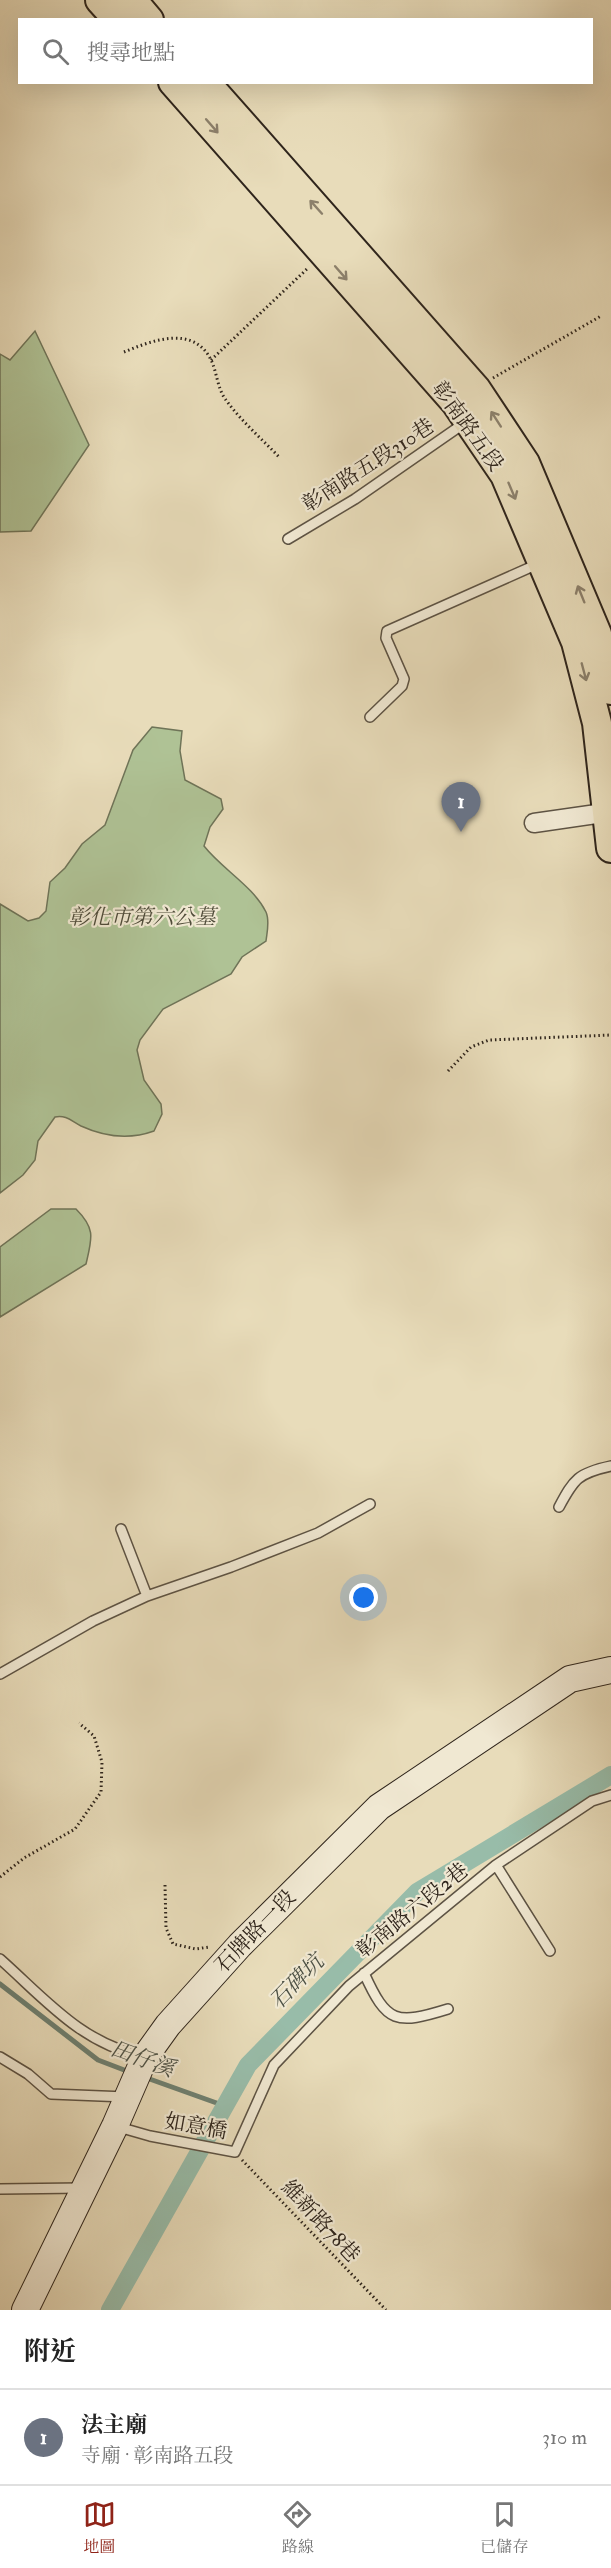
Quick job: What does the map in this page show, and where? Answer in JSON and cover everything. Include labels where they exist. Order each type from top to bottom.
[{"type":"main road","points":[[100,0],[116,18]]},
{"type":"main road","points":[[132,0],[147,18]]},
{"type":"main road","name":"彰南路五段","points":[[175,84],[456,403],[505,475],[576,642],[597,723],[610,811],[611,848]]},
{"type":"main road","name":"彰南路五段","points":[[207,84],[476,389],[525,463],[597,634],[611,690]]},
{"type":"street","points":[[534,823],[610,811]]},
{"type":"street","name":"石牌路一段","points":[[25,2310],[115,2126],[145,2057],[168,2025],[240,1945],[378,1808],[570,1678],[611,1670]]},
{"type":"lane","name":"彰南路五段310巷","points":[[288,539],[355,499],[468,421]]},
{"type":"lane","points":[[370,717],[402,686],[404,679],[386,638],[387,631],[543,562]]},
{"type":"lane","points":[[559,1508],[573,1481],[582,1474],[611,1466]]},
{"type":"lane","points":[[0,1674],[93,1621],[147,1596],[231,1567],[318,1533],[370,1504]]},
{"type":"lane","points":[[121,1529],[147,1596]]},
{"type":"lane","name":"彰南路六段2巷","points":[[235,2151],[274,2065],[364,1973],[496,1865],[592,1801],[611,1795]]},
{"type":"lane","points":[[496,1865],[550,1951]]},
{"type":"lane","points":[[0,1959],[66,2021],[117,2051],[145,2057]]},
{"type":"lane","points":[[364,1973],[378,2004],[403,2019],[416,2019],[448,2009]]},
{"type":"lane","points":[[0,2057],[28,2074],[51,2094],[128,2097]]},
{"type":"lane","name":"如意橋","points":[[115,2126],[150,2136],[235,2151]]},
{"type":"lane","points":[[0,2189],[85,2188]]},
{"type":"path","points":[[211,360],[323,253]]},
{"type":"path","points":[[476,389],[521,360],[601,316]]},
{"type":"path","points":[[123,352],[141,345],[183,337],[197,342],[211,360],[224,399],[280,458]]},
{"type":"path","points":[[448,1071],[471,1047],[489,1040],[611,1035]]},
{"type":"path","points":[[0,1877],[24,1858],[75,1829],[101,1792],[102,1762],[94,1736],[79,1723]]},
{"type":"path","points":[[165,1885],[166,1928],[173,1944],[196,1949],[240,1945]]},
{"type":"path","name":"維新路78巷","points":[[235,2151],[362,2288],[386,2310]]},
{"type":"green space","points":[[35,331],[89,445],[31,531],[0,532],[0,354],[10,360]]},
{"type":"green space","name":"彰化市第六公墓","points":[[152,727],[182,731],[180,751],[185,780],[221,799],[223,809],[210,827],[204,846],[253,894],[266,912],[268,926],[266,941],[242,957],[231,974],[163,1009],[140,1040],[137,1050],[144,1080],[161,1104],[162,1114],[154,1131],[135,1136],[108,1135],[90,1130],[66,1118],[55,1117],[38,1141],[35,1160],[23,1175],[0,1193],[0,904],[28,921],[39,918],[46,911],[50,882],[65,868],[82,844],[105,825],[133,750]]},
{"type":"green space","points":[[51,1209],[76,1209],[87,1222],[91,1240],[86,1264],[0,1317],[0,1247]]},
{"type":"waterway","name":"石碑坑","points":[[110,2310],[248,2065],[417,1892],[611,1775]]},
{"type":"waterway","name":"田仔溪","points":[[0,1984],[98,2060],[132,2073]]},
{"type":"waterway","name":"田仔溪","points":[[144,2077],[225,2106]]},
{"type":"place","name":"法主廟","points":[[461,832]]}]
